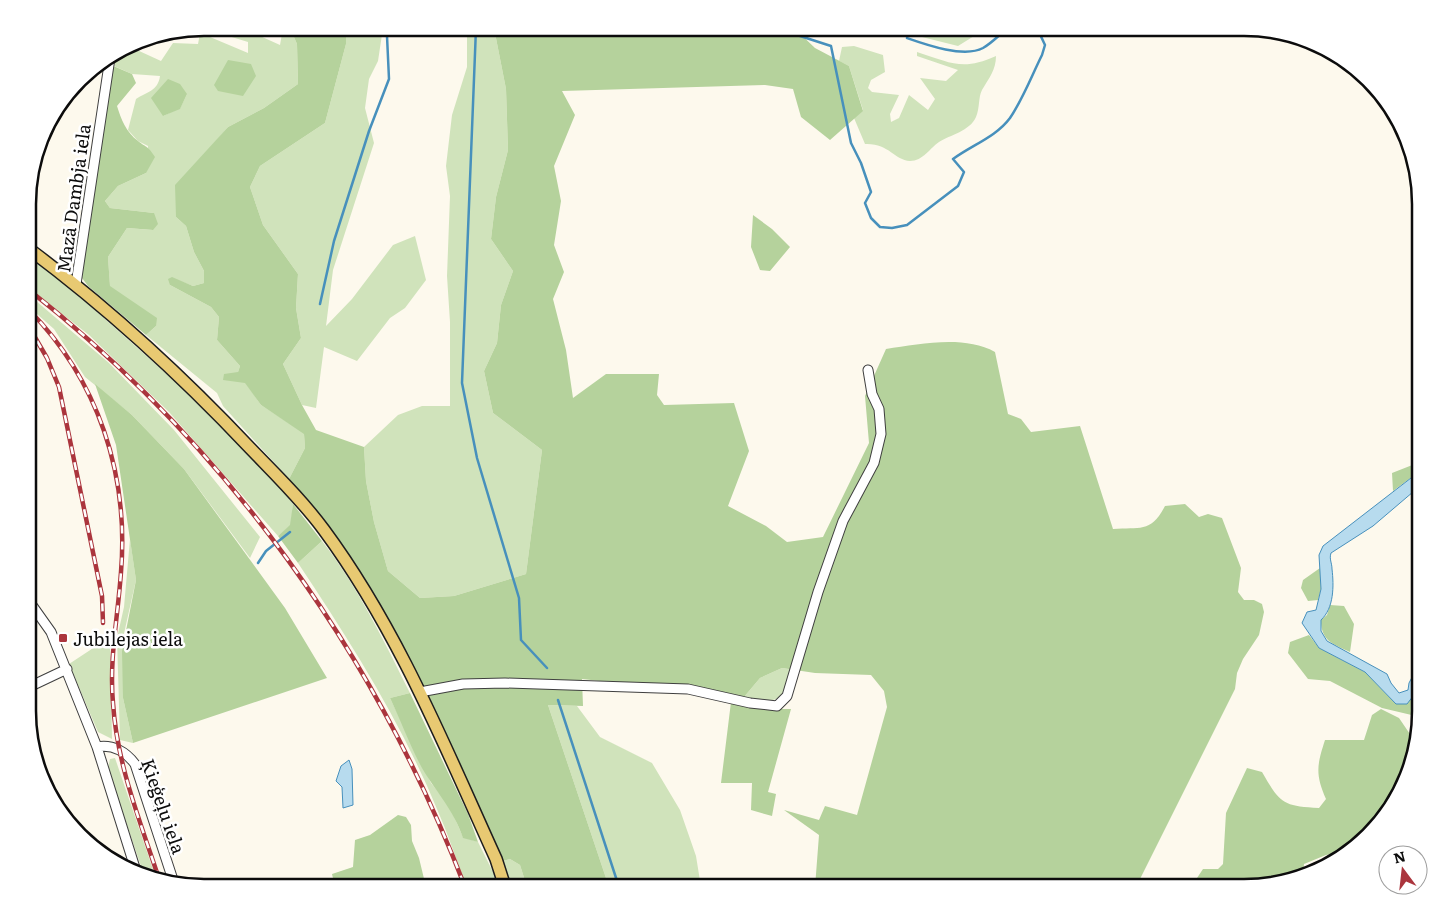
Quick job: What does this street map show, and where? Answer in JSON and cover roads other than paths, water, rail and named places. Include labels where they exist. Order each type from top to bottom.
[{"type":"main road","points":[[36,254],[76,284],[206,401],[282,481],[318,523],[368,596],[420,692],[496,859],[502,879]]},
{"type":"street","name":"Mazā Dambja iela","points":[[76,284],[107,68]]},
{"type":"street","points":[[420,692],[463,684],[505,683],[688,689],[750,703],[777,706],[787,696],[818,592],[843,521],[874,463],[881,434],[879,409],[872,394],[868,370]]},
{"type":"street","points":[[36,611],[51,632],[67,669],[97,747],[133,862]]},
{"type":"street","points":[[36,684],[67,669]]},
{"type":"street","name":"Ķieģeļu iela","points":[[97,747],[104,746],[127,752],[135,764],[171,875]]},
{"type":"water","points":[[1411,478],[1411,494],[1373,526],[1331,553],[1333,582],[1331,603],[1321,620],[1321,631],[1327,641],[1387,674],[1399,693],[1408,690],[1411,679],[1411,699],[1407,704],[1396,704],[1365,672],[1319,648],[1302,623],[1307,612],[1316,610],[1321,589],[1319,555],[1323,546]]},
{"type":"water","points":[[349,760],[352,769],[353,805],[343,808],[342,787],[336,781],[341,766]]},
{"type":"waterway","points":[[801,36],[831,46],[851,143],[861,163],[871,192],[865,203],[871,218],[880,227],[892,228],[907,225],[958,186],[964,172],[953,159],[991,136],[1010,118],[1042,55],[1045,45],[1041,36]]},
{"type":"waterway","points":[[907,38],[945,49],[966,52],[983,48],[999,36]]},
{"type":"waterway","points":[[320,304],[334,241],[369,131],[389,79],[387,37]]},
{"type":"waterway","points":[[476,37],[462,383],[477,458],[519,598],[521,640],[547,668]]},
{"type":"waterway","points":[[258,563],[266,551],[290,532]]},
{"type":"waterway","points":[[558,700],[616,879]]},
{"type":"railway","points":[[36,296],[100,350],[167,415],[230,485],[287,559],[340,636],[387,717],[429,801],[462,879]]},
{"type":"railway","points":[[36,318],[53,337],[74,367],[91,398],[104,430],[114,464],[120,500],[122,535],[121,572],[112,670],[115,726],[131,794],[157,872]]},
{"type":"railway","points":[[36,339],[47,358],[59,387],[102,596],[103,623]]},
{"type":"place","name":"Jubilejas iela","points":[[63,638]]}]
